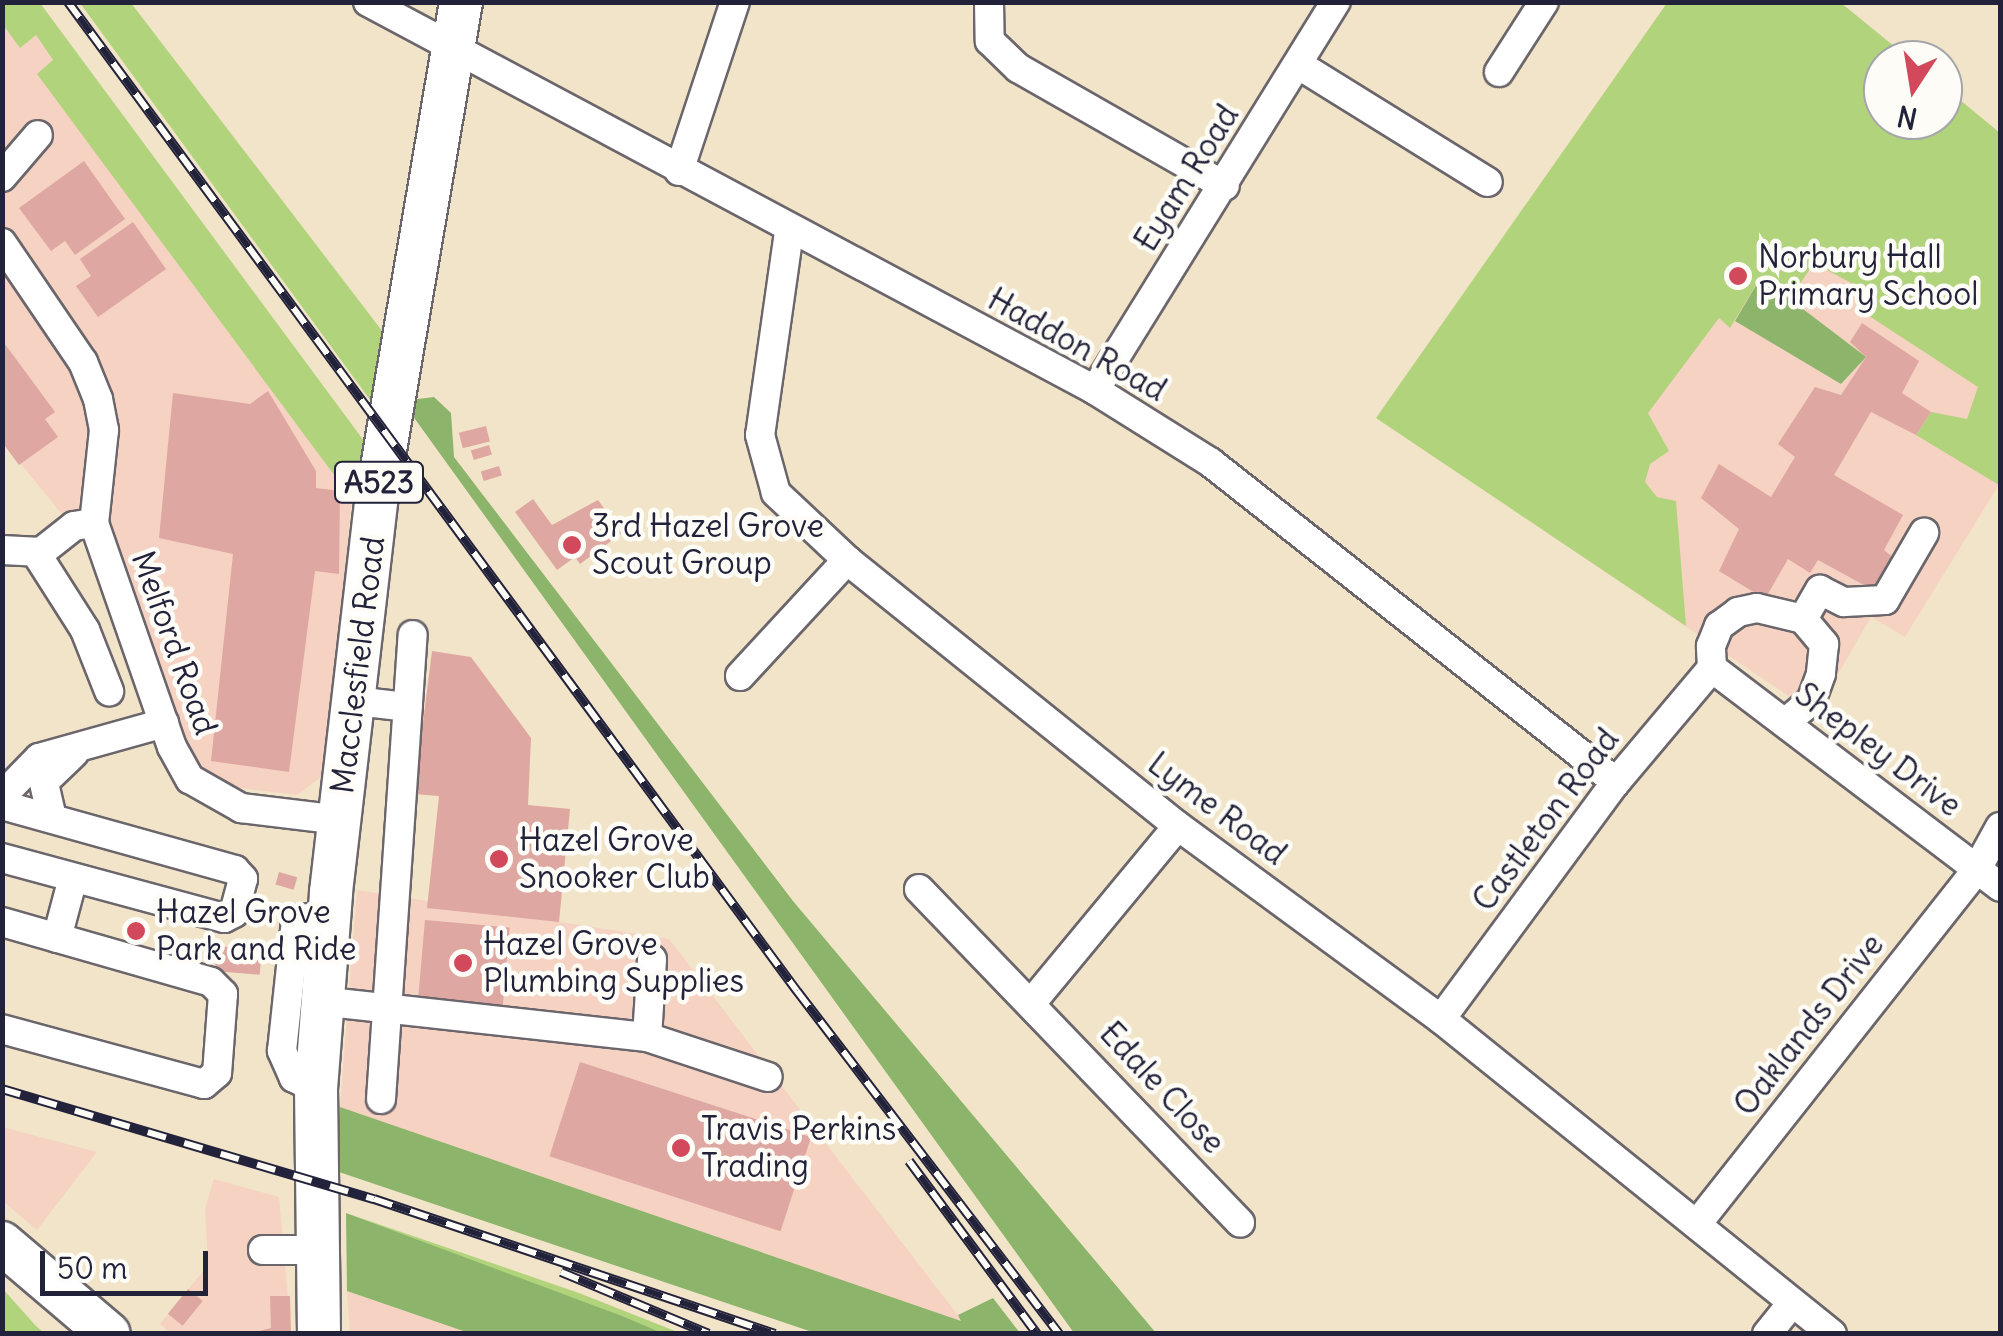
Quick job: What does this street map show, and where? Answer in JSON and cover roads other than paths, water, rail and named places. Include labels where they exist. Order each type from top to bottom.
[{"type":"highway","name":"Macclesfield Road","points":[[319,1334],[314,1250],[316,1090],[328,915],[377,496],[450,52],[462,2]]},
{"type":"highway","points":[[2,1242],[109,1334]]},
{"type":"street","name":"Haddon Road","points":[[368,2],[450,52],[1095,390],[1210,462],[1616,782]]},
{"type":"street","points":[[679,172],[735,2]]},
{"type":"street","points":[[989,2],[990,41],[1018,68],[1225,186]]},
{"type":"street","name":"Eyam Road","points":[[1095,390],[1336,2]]},
{"type":"street","points":[[1499,72],[1544,2]]},
{"type":"street","points":[[1298,65],[1488,182]]},
{"type":"street","points":[[2,177],[38,135]]},
{"type":"street","name":"Lyme Road","points":[[789,232],[760,434],[776,493],[847,560],[1178,826],[1441,1019],[1832,1334]]},
{"type":"street","name":"Melford Road","points":[[2,243],[83,362],[98,399],[104,430],[91,506],[164,723],[190,780],[226,804],[340,820]]},
{"type":"street","points":[[2,550],[36,553],[74,526],[91,506]]},
{"type":"street","points":[[1803,619],[1820,590],[1844,602],[1885,600],[1924,533]]},
{"type":"street","points":[[36,553],[85,630],[109,691]]},
{"type":"street","points":[[740,676],[847,560]]},
{"type":"street","points":[[1712,668],[1710,646],[1719,626],[1738,612],[1757,608],[1803,619],[1824,644],[1821,674],[1811,701],[1785,723]]},
{"type":"street","points":[[381,1100],[392,1007],[412,635]]},
{"type":"street","name":"Castleton Road","points":[[1441,1019],[1616,782],[1712,668]]},
{"type":"street","name":"Shepley Drive","points":[[1712,668],[2000,887]]},
{"type":"street","points":[[355,702],[408,707]]},
{"type":"street","points":[[2,796],[39,758],[75,752],[164,723]]},
{"type":"street","points":[[52,818],[44,782],[75,752]]},
{"type":"street","points":[[2,804],[235,870],[242,880],[234,913],[224,918],[2,858]]},
{"type":"street","points":[[1032,1001],[1178,826]]},
{"type":"street","name":"Oaklands Drive","points":[[1697,1224],[1976,869],[2000,827]]},
{"type":"street","points":[[57,938],[74,878]]},
{"type":"street","name":"Edale Close","points":[[919,889],[1032,1001],[1240,1222]]},
{"type":"street","points":[[316,1090],[294,1078],[282,1051],[292,934],[303,915],[328,915]]},
{"type":"street","points":[[2,922],[219,986],[215,1078],[199,1084],[2,1029]]},
{"type":"street","points":[[648,1037],[652,959]]},
{"type":"street","points":[[320,1001],[648,1037],[768,1077]]},
{"type":"street","points":[[263,1250],[314,1250]]},
{"type":"street","points":[[1767,1334],[1792,1302]]},
{"type":"railway","points":[[68,2],[797,991],[1059,1334]]},
{"type":"railway","points":[[2,1089],[374,1199],[775,1334]]},
{"type":"railway","points":[[909,1161],[1037,1334]]},
{"type":"railway","points":[[561,1272],[709,1334]]},
{"type":"place","name":"Norbury Hall Primary School","points":[[1738,276]]},
{"type":"place","name":"3rd Hazel Grove Scout Group","points":[[572,545]]},
{"type":"place","name":"Hazel Grove Snooker Club","points":[[499,859]]},
{"type":"place","name":"Hazel Grove Park and Ride","points":[[136,931]]},
{"type":"place","name":"Hazel Grove Plumbing Supplies","points":[[463,963]]},
{"type":"place","name":"Travis Perkins Trading","points":[[681,1148]]}]
